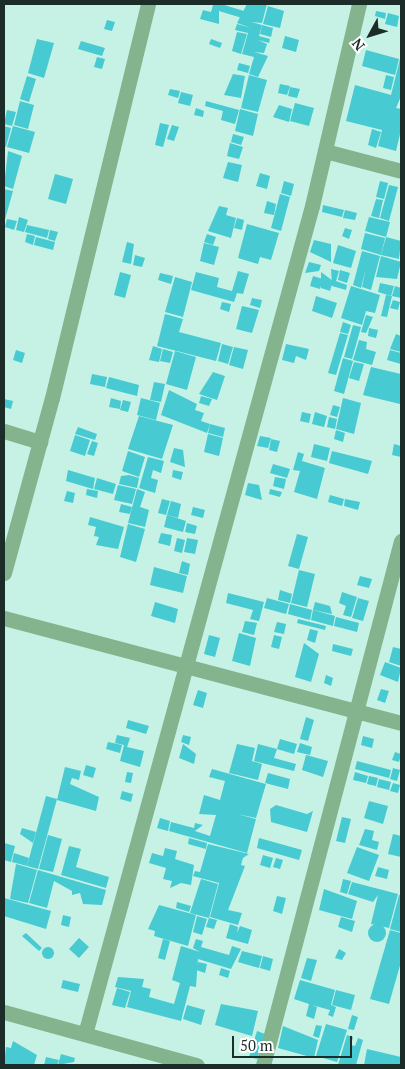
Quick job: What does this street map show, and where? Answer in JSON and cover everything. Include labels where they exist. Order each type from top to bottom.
[{"type":"street","points":[[4,573],[40,442],[148,4]]},
{"type":"street","points":[[85,1034],[184,664],[325,151],[359,4]]},
{"type":"street","points":[[325,151],[401,171]]},
{"type":"street","points":[[4,431],[40,442]]},
{"type":"street","points":[[263,1065],[354,708],[401,541]]},
{"type":"street","points":[[4,618],[354,708],[401,723]]},
{"type":"street","points":[[4,1012],[197,1065]]},
{"type":"building","points":[[221,4],[244,11],[242,18],[219,11],[219,24],[200,19],[203,10],[211,12],[213,5]]},
{"type":"building","points":[[247,4],[267,4],[262,23],[251,22],[262,25],[259,36],[270,39],[269,43],[258,40],[267,44],[264,53],[254,52],[268,56],[258,77],[249,74],[254,57],[242,54],[248,33],[235,30],[237,24],[251,28],[237,23]]},
{"type":"building","points":[[268,6],[284,11],[280,28],[263,24]]},
{"type":"building","points":[[376,11],[386,13],[385,19],[375,16]]},
{"type":"building","points":[[388,13],[399,16],[397,27],[385,24]]},
{"type":"building","points":[[107,20],[115,22],[112,31],[104,29]]},
{"type":"building","points":[[262,25],[273,28],[271,37],[260,34]]},
{"type":"building","points":[[237,32],[247,34],[241,54],[232,51]]},
{"type":"building","points":[[285,36],[299,40],[296,52],[282,48]]},
{"type":"building","points":[[37,39],[54,43],[44,78],[28,73]]},
{"type":"building","points":[[211,39],[222,43],[220,48],[209,44]]},
{"type":"building","points":[[81,41],[105,48],[102,56],[78,49]]},
{"type":"building","points":[[366,50],[399,59],[395,75],[362,66]]},
{"type":"building","points":[[97,57],[105,59],[102,69],[94,67]]},
{"type":"building","points":[[400,59],[401,96],[396,108],[401,109],[401,130],[396,151],[378,146],[382,130],[346,121],[355,85],[391,95]]},
{"type":"building","points":[[239,63],[250,66],[248,73],[237,70]]},
{"type":"building","points":[[233,74],[245,76],[241,98],[224,95]]},
{"type":"building","points":[[249,75],[267,80],[258,112],[241,108]]},
{"type":"building","points":[[386,75],[394,77],[391,90],[383,88]]},
{"type":"building","points":[[27,76],[36,79],[29,102],[20,99]]},
{"type":"building","points":[[280,84],[290,86],[287,95],[278,93]]},
{"type":"building","points":[[290,87],[300,89],[297,98],[288,96]]},
{"type":"building","points":[[170,89],[180,91],[178,98],[168,95]]},
{"type":"building","points":[[181,92],[193,95],[190,106],[178,103]]},
{"type":"building","points":[[20,101],[34,105],[28,129],[14,125]]},
{"type":"building","points":[[206,101],[239,110],[235,124],[221,120],[223,111],[205,106]]},
{"type":"building","points":[[295,103],[314,108],[309,126],[290,121]]},
{"type":"building","points":[[279,105],[292,109],[289,122],[273,117]]},
{"type":"building","points":[[196,108],[204,111],[203,117],[194,115]]},
{"type":"building","points":[[240,109],[258,114],[253,136],[235,131]]},
{"type":"building","points":[[7,110],[16,112],[12,126],[4,124]]},
{"type":"building","points":[[160,123],[169,125],[163,147],[155,145]]},
{"type":"building","points":[[172,125],[179,127],[174,141],[167,139]]},
{"type":"building","points":[[4,126],[11,128],[6,147],[4,146]]},
{"type":"building","points":[[13,126],[35,132],[29,153],[7,147]]},
{"type":"building","points":[[372,129],[381,132],[376,148],[368,145]]},
{"type":"building","points":[[233,134],[244,137],[241,145],[231,142]]},
{"type":"building","points":[[230,143],[243,147],[239,159],[227,156]]},
{"type":"building","points":[[8,151],[22,156],[13,189],[4,186]]},
{"type":"building","points":[[228,162],[242,165],[238,182],[223,178]]},
{"type":"building","points":[[260,173],[270,176],[267,189],[256,186]]},
{"type":"building","points":[[55,174],[73,179],[66,204],[48,199]]},
{"type":"building","points":[[284,181],[294,184],[291,196],[281,193]]},
{"type":"building","points":[[380,181],[388,183],[384,199],[376,197]]},
{"type":"building","points":[[389,185],[398,187],[389,221],[380,218]]},
{"type":"building","points":[[4,189],[13,191],[4,223]]},
{"type":"building","points":[[280,194],[290,197],[281,231],[271,228]]},
{"type":"building","points":[[376,199],[383,200],[379,218],[371,216]]},
{"type":"building","points":[[267,201],[276,204],[274,215],[264,213]]},
{"type":"building","points":[[323,205],[344,210],[342,217],[322,212]]},
{"type":"building","points":[[219,206],[228,208],[226,215],[236,218],[231,238],[208,231]]},
{"type":"building","points":[[345,210],[357,213],[355,220],[343,218]]},
{"type":"building","points":[[19,217],[28,220],[24,232],[16,230]]},
{"type":"building","points":[[369,217],[390,222],[386,237],[365,231]]},
{"type":"building","points":[[237,218],[244,220],[242,230],[234,228]]},
{"type":"building","points":[[7,219],[17,221],[14,230],[5,227]]},
{"type":"building","points":[[247,224],[279,233],[271,260],[260,257],[258,264],[238,258]]},
{"type":"building","points":[[27,225],[49,230],[47,238],[25,232]]},
{"type":"building","points":[[345,228],[352,230],[349,239],[342,236]]},
{"type":"building","points":[[50,230],[58,232],[55,241],[48,239]]},
{"type":"building","points":[[365,233],[385,238],[381,255],[361,249]]},
{"type":"building","points":[[27,234],[35,236],[33,245],[25,242]]},
{"type":"building","points":[[207,234],[216,237],[213,245],[204,242]]},
{"type":"building","points":[[36,237],[55,242],[53,250],[34,245]]},
{"type":"building","points":[[386,237],[401,241],[399,259],[381,255]]},
{"type":"building","points":[[314,240],[331,244],[331,262],[310,252]]},
{"type":"building","points":[[127,242],[134,244],[131,264],[122,262]]},
{"type":"building","points":[[204,243],[219,247],[214,265],[200,261]]},
{"type":"building","points":[[338,245],[356,251],[351,268],[333,263]]},
{"type":"building","points":[[362,251],[380,256],[371,290],[362,287],[366,268],[361,288],[353,285]]},
{"type":"building","points":[[135,255],[145,258],[142,267],[133,265]]},
{"type":"building","points":[[381,256],[401,262],[397,279],[376,277]]},
{"type":"building","points":[[309,262],[321,265],[319,271],[305,273]]},
{"type":"building","points":[[331,269],[339,271],[336,281],[347,285],[346,290],[332,286]]},
{"type":"building","points":[[340,270],[350,273],[347,283],[338,280]]},
{"type":"building","points":[[238,271],[249,274],[243,294],[237,293],[234,302],[191,290],[196,272],[219,278],[217,287],[232,291]]},
{"type":"building","points":[[120,272],[131,275],[125,298],[114,295]]},
{"type":"building","points":[[321,272],[333,281],[330,291],[321,288]]},
{"type":"building","points":[[160,273],[173,276],[171,284],[158,280]]},
{"type":"building","points":[[313,276],[323,279],[320,289],[310,286]]},
{"type":"building","points":[[175,277],[192,282],[183,317],[165,312]]},
{"type":"building","points":[[380,283],[394,286],[391,296],[378,292]]},
{"type":"building","points":[[351,286],[380,295],[375,313],[366,311],[362,325],[341,318]]},
{"type":"building","points":[[395,286],[401,288],[401,298],[392,296]]},
{"type":"building","points":[[386,295],[392,296],[387,317],[381,316]]},
{"type":"building","points":[[316,296],[337,303],[332,318],[312,311]]},
{"type":"building","points":[[252,298],[262,300],[260,308],[250,305]]},
{"type":"building","points":[[393,300],[400,302],[398,310],[390,308]]},
{"type":"building","points":[[222,302],[231,304],[229,312],[220,309]]},
{"type":"building","points":[[242,306],[259,310],[252,333],[236,329]]},
{"type":"building","points":[[165,314],[183,319],[179,332],[221,343],[216,361],[157,346]]},
{"type":"building","points":[[366,315],[373,317],[366,333],[361,332]]},
{"type":"building","points":[[343,322],[351,325],[348,334],[340,332]]},
{"type":"building","points":[[353,325],[361,327],[352,359],[344,357]]},
{"type":"building","points":[[369,328],[378,330],[376,338],[368,336]]},
{"type":"building","points":[[340,333],[348,335],[336,375],[328,373]]},
{"type":"building","points":[[396,334],[401,336],[401,352],[390,349]]},
{"type":"building","points":[[359,340],[367,342],[366,349],[376,352],[372,365],[353,360]]},
{"type":"building","points":[[222,344],[233,347],[228,364],[218,361]]},
{"type":"building","points":[[286,344],[309,349],[306,360],[296,356],[294,363],[282,360]]},
{"type":"building","points":[[153,346],[162,349],[159,362],[149,360]]},
{"type":"building","points":[[234,347],[248,350],[243,369],[229,365]]},
{"type":"building","points":[[163,349],[173,352],[170,363],[160,361]]},
{"type":"building","points":[[16,350],[25,353],[22,363],[13,360]]},
{"type":"building","points":[[390,350],[401,353],[401,364],[387,360]]},
{"type":"building","points":[[175,351],[196,357],[187,390],[166,384]]},
{"type":"building","points":[[343,358],[353,361],[344,394],[334,391]]},
{"type":"building","points":[[354,362],[364,364],[359,381],[349,378]]},
{"type":"building","points":[[371,367],[401,374],[400,404],[363,395]]},
{"type":"building","points":[[213,372],[225,376],[217,400],[199,394]]},
{"type":"building","points":[[92,374],[107,377],[105,387],[90,384]]},
{"type":"building","points":[[109,377],[139,385],[137,396],[106,388]]},
{"type":"building","points":[[154,382],[165,384],[161,402],[150,400]]},
{"type":"building","points":[[169,390],[197,404],[195,410],[204,413],[201,421],[210,424],[207,433],[161,415]]},
{"type":"building","points":[[201,396],[212,399],[209,406],[199,403]]},
{"type":"building","points":[[111,398],[121,401],[120,409],[109,407]]},
{"type":"building","points":[[141,398],[160,403],[156,420],[137,415]]},
{"type":"building","points":[[343,398],[361,403],[354,434],[336,429]]},
{"type":"building","points":[[4,399],[13,401],[11,409],[4,407]]},
{"type":"building","points":[[123,400],[131,402],[128,412],[120,410]]},
{"type":"building","points":[[333,405],[340,407],[337,417],[330,415]]},
{"type":"building","points":[[302,412],[311,414],[309,423],[300,421]]},
{"type":"building","points":[[315,412],[327,416],[324,427],[312,424]]},
{"type":"building","points":[[139,416],[173,425],[162,459],[128,449]]},
{"type":"building","points":[[329,417],[337,419],[335,429],[327,427]]},
{"type":"building","points":[[210,424],[225,428],[223,437],[208,433]]},
{"type":"building","points":[[78,427],[97,434],[95,440],[75,434]]},
{"type":"building","points":[[336,430],[345,433],[343,442],[334,439]]},
{"type":"building","points":[[208,434],[223,438],[219,456],[204,452]]},
{"type":"building","points":[[75,435],[90,440],[85,456],[70,451]]},
{"type":"building","points":[[260,436],[271,438],[268,448],[257,446]]},
{"type":"building","points":[[271,439],[280,441],[277,452],[269,450]]},
{"type":"building","points":[[92,441],[98,443],[94,456],[87,454]]},
{"type":"building","points":[[314,444],[330,448],[327,461],[311,457]]},
{"type":"building","points":[[394,444],[401,446],[401,457],[392,455]]},
{"type":"building","points":[[174,448],[183,450],[185,467],[170,462]]},
{"type":"building","points":[[128,451],[145,457],[139,477],[122,471]]},
{"type":"building","points":[[332,451],[372,461],[368,474],[329,463]]},
{"type":"building","points":[[298,452],[304,454],[302,461],[325,468],[317,499],[294,492],[300,471],[293,470]]},
{"type":"building","points":[[148,457],[164,461],[161,473],[153,470],[151,478],[158,480],[155,493],[139,488]]},
{"type":"building","points":[[273,464],[290,469],[287,478],[270,473]]},
{"type":"building","points":[[68,470],[95,478],[93,489],[66,481]]},
{"type":"building","points":[[173,470],[183,472],[181,480],[172,477]]},
{"type":"building","points":[[129,475],[139,478],[137,488],[119,484],[121,476]]},
{"type":"building","points":[[275,477],[286,479],[284,489],[273,486]]},
{"type":"building","points":[[97,478],[116,484],[113,494],[94,489]]},
{"type":"building","points":[[248,483],[259,485],[262,500],[245,495]]},
{"type":"building","points":[[118,485],[136,489],[132,504],[114,500]]},
{"type":"building","points":[[87,489],[98,491],[97,498],[86,495]]},
{"type":"building","points":[[137,489],[145,492],[140,507],[149,510],[145,527],[128,523]]},
{"type":"building","points":[[270,489],[282,492],[280,497],[269,494]]},
{"type":"building","points":[[67,491],[75,493],[73,503],[64,501]]},
{"type":"building","points":[[330,495],[344,499],[342,506],[328,502]]},
{"type":"building","points":[[162,499],[170,501],[166,515],[158,513]]},
{"type":"building","points":[[345,499],[360,502],[358,510],[344,506]]},
{"type":"building","points":[[171,501],[181,504],[178,518],[167,515]]},
{"type":"building","points":[[121,504],[132,507],[130,514],[119,512]]},
{"type":"building","points":[[193,507],[205,510],[203,518],[191,515]]},
{"type":"building","points":[[167,515],[186,521],[183,532],[164,527]]},
{"type":"building","points":[[90,517],[124,527],[118,549],[96,545],[99,537],[94,536],[96,527],[88,525]]},
{"type":"building","points":[[187,523],[197,526],[195,534],[185,532]]},
{"type":"building","points":[[128,524],[145,529],[136,562],[120,557]]},
{"type":"building","points":[[161,533],[172,535],[170,546],[158,543]]},
{"type":"building","points":[[297,534],[308,537],[299,569],[288,566]]},
{"type":"building","points":[[177,538],[185,540],[182,553],[174,551]]},
{"type":"building","points":[[187,538],[198,540],[195,554],[184,552]]},
{"type":"building","points":[[182,561],[190,564],[188,575],[179,573]]},
{"type":"building","points":[[154,567],[187,576],[183,593],[150,585]]},
{"type":"building","points":[[299,570],[315,574],[307,607],[291,603]]},
{"type":"building","points":[[360,576],[372,579],[369,588],[357,585]]},
{"type":"building","points":[[280,590],[292,594],[290,603],[278,600]]},
{"type":"building","points":[[342,592],[357,597],[351,617],[343,615],[346,606],[339,603]]},
{"type":"building","points":[[228,593],[264,602],[259,621],[250,619],[253,610],[226,603]]},
{"type":"building","points":[[267,598],[289,604],[286,614],[264,608]]},
{"type":"building","points":[[358,598],[369,601],[363,621],[352,618]]},
{"type":"building","points":[[155,602],[178,609],[175,623],[151,616]]},
{"type":"building","points":[[315,602],[330,606],[332,614],[313,610]]},
{"type":"building","points":[[290,604],[312,610],[310,620],[288,614]]},
{"type":"building","points":[[313,610],[335,616],[333,626],[311,620]]},
{"type":"building","points":[[336,617],[359,623],[357,632],[334,626]]},
{"type":"building","points":[[298,619],[326,626],[325,630],[297,623]]},
{"type":"building","points":[[245,621],[257,623],[254,635],[242,632]]},
{"type":"building","points":[[277,622],[286,624],[284,634],[274,632]]},
{"type":"building","points":[[310,629],[318,631],[315,643],[307,640]]},
{"type":"building","points":[[239,633],[256,638],[250,666],[232,661]]},
{"type":"building","points":[[209,635],[220,638],[215,657],[204,654]]},
{"type":"building","points":[[274,635],[282,637],[279,649],[271,647]]},
{"type":"building","points":[[304,643],[319,654],[311,682],[295,677]]},
{"type":"building","points":[[333,644],[353,649],[351,656],[332,651]]},
{"type":"building","points":[[393,647],[401,649],[401,666],[389,662]]},
{"type":"building","points":[[385,662],[401,668],[398,682],[380,675]]},
{"type":"building","points":[[326,675],[333,678],[331,686],[324,683]]},
{"type":"building","points":[[381,689],[389,691],[385,703],[377,700]]},
{"type":"building","points":[[198,690],[207,693],[203,708],[193,705]]},
{"type":"building","points":[[306,717],[314,720],[308,741],[300,739]]},
{"type":"building","points":[[128,720],[149,726],[146,734],[126,728]]},
{"type":"building","points":[[117,735],[130,738],[127,747],[144,751],[140,767],[120,761],[124,745],[115,743]]},
{"type":"building","points":[[183,735],[191,737],[189,745],[181,742]]},
{"type":"building","points":[[363,736],[374,739],[372,748],[361,745]]},
{"type":"building","points":[[280,739],[297,744],[294,754],[277,749]]},
{"type":"building","points":[[108,742],[122,745],[120,753],[106,749]]},
{"type":"building","points":[[300,743],[312,747],[310,755],[297,752]]},
{"type":"building","points":[[183,744],[196,754],[194,764],[179,758]]},
{"type":"building","points":[[237,744],[255,748],[252,761],[262,764],[258,780],[229,773]]},
{"type":"building","points":[[258,744],[277,749],[274,758],[296,764],[294,771],[254,761]]},
{"type":"building","points":[[395,752],[401,754],[399,762],[392,760]]},
{"type":"building","points":[[306,755],[328,761],[323,777],[302,770]]},
{"type":"building","points":[[357,761],[391,770],[389,778],[355,769]]},
{"type":"building","points":[[86,765],[96,768],[93,778],[83,775]]},
{"type":"building","points":[[65,767],[81,771],[79,780],[72,778],[70,784],[99,797],[96,811],[57,800]]},
{"type":"building","points":[[393,768],[400,770],[397,781],[390,779]]},
{"type":"building","points":[[212,769],[266,784],[256,818],[237,814],[256,819],[247,853],[169,831],[171,822],[194,828],[195,823],[203,825],[195,831],[210,836],[216,815],[199,814],[204,795],[220,800],[225,781],[209,777]]},
{"type":"building","points":[[127,772],[133,773],[131,783],[125,782]]},
{"type":"building","points":[[355,772],[368,776],[366,783],[353,780]]},
{"type":"building","points":[[268,773],[290,779],[288,789],[265,783]]},
{"type":"building","points":[[369,776],[378,778],[376,786],[367,784]]},
{"type":"building","points":[[379,779],[391,782],[389,790],[377,787]]},
{"type":"building","points":[[393,783],[400,785],[398,793],[390,791]]},
{"type":"building","points":[[122,791],[133,794],[131,802],[120,799]]},
{"type":"building","points":[[46,796],[57,799],[38,869],[27,866]]},
{"type":"building","points":[[369,801],[388,806],[383,824],[364,818]]},
{"type":"building","points":[[276,805],[307,814],[313,811],[307,832],[271,822],[270,809]]},
{"type":"building","points":[[342,817],[351,819],[345,843],[336,841]]},
{"type":"building","points":[[160,818],[170,821],[168,831],[157,828]]},
{"type":"building","points":[[22,828],[36,832],[33,843],[20,834]]},
{"type":"building","points":[[365,829],[374,831],[372,840],[379,842],[377,850],[359,845]]},
{"type":"building","points":[[393,834],[401,836],[401,857],[388,854]]},
{"type":"building","points":[[48,835],[62,839],[53,872],[39,869]]},
{"type":"building","points":[[189,838],[207,843],[206,849],[188,844]]},
{"type":"building","points":[[259,838],[302,850],[299,860],[257,848]]},
{"type":"building","points":[[4,843],[15,846],[11,862],[4,860]]},
{"type":"building","points":[[208,844],[249,854],[243,858],[241,865],[245,866],[228,910],[242,913],[238,925],[210,917],[219,883],[193,876],[195,871],[200,872]]},
{"type":"building","points":[[69,846],[81,849],[76,867],[109,877],[106,888],[61,875]]},
{"type":"building","points":[[357,847],[379,855],[369,881],[347,873]]},
{"type":"building","points":[[165,848],[177,851],[175,859],[194,865],[191,885],[181,883],[170,888],[172,881],[163,879],[166,868],[149,863],[152,853],[163,856]]},
{"type":"building","points":[[14,853],[29,858],[27,866],[12,862]]},
{"type":"building","points":[[263,855],[273,858],[270,868],[260,865]]},
{"type":"building","points":[[276,858],[283,860],[280,869],[273,867]]},
{"type":"building","points":[[16,864],[37,870],[28,903],[10,899]]},
{"type":"building","points":[[378,867],[389,870],[387,879],[375,876]]},
{"type":"building","points":[[38,870],[106,890],[102,905],[83,904],[80,893],[72,895],[72,891],[54,881],[47,908],[29,903]]},
{"type":"building","points":[[201,879],[218,884],[209,918],[190,913]]},
{"type":"building","points":[[343,879],[351,881],[347,894],[340,892]]},
{"type":"building","points":[[352,882],[398,894],[389,928],[371,924],[378,895],[373,902],[348,894]]},
{"type":"building","points":[[324,889],[357,901],[352,919],[319,910]]},
{"type":"building","points":[[399,895],[401,895],[401,932],[390,929]]},
{"type":"building","points":[[277,896],[286,898],[282,914],[273,911]]},
{"type":"building","points":[[4,898],[51,911],[46,929],[4,916]]},
{"type":"building","points":[[177,902],[191,906],[189,912],[176,908]]},
{"type":"building","points":[[159,905],[196,915],[188,946],[154,936],[155,931],[148,929]]},
{"type":"building","points":[[63,915],[71,917],[69,927],[61,925]]},
{"type":"building","points":[[197,916],[207,919],[202,935],[193,932]]},
{"type":"building","points":[[341,917],[355,921],[352,932],[338,927]]},
{"type":"building","points":[[209,918],[217,920],[214,929],[206,927]]},
{"type":"building","points":[[230,924],[238,927],[237,933],[240,926],[252,930],[248,944],[226,938]]},
{"type":"building","points":[[377,924],[383,927],[386,933],[383,939],[377,942],[371,939],[368,933],[371,927]]},
{"type":"building","points":[[390,930],[401,933],[401,962],[389,1004],[370,999]]},
{"type":"building","points":[[26,933],[42,948],[39,951],[22,936]]},
{"type":"building","points":[[79,938],[89,947],[79,958],[69,949]]},
{"type":"building","points":[[163,939],[170,941],[165,960],[158,958]]},
{"type":"building","points":[[196,939],[203,941],[201,947],[229,955],[232,946],[241,949],[231,969],[198,959],[196,987],[190,986],[181,1021],[127,1007],[131,991],[115,987],[118,977],[144,979],[142,987],[151,989],[149,997],[174,1004],[180,983],[172,980],[181,946],[200,952],[193,948]]},
{"type":"building","points":[[50,947],[53,948],[53,958],[46,959],[43,958],[42,951],[43,948]]},
{"type":"building","points":[[339,949],[346,953],[342,960],[335,958]]},
{"type":"building","points":[[242,951],[262,956],[259,968],[238,962]]},
{"type":"building","points":[[263,956],[273,959],[270,971],[260,968]]},
{"type":"building","points":[[307,958],[317,960],[311,981],[301,978]]},
{"type":"building","points":[[198,962],[207,964],[205,973],[196,970]]},
{"type":"building","points":[[221,968],[230,971],[228,978],[219,975]]},
{"type":"building","points":[[63,980],[80,984],[78,992],[61,988]]},
{"type":"building","points":[[300,980],[335,990],[331,1005],[336,1007],[333,1017],[328,1015],[330,1010],[312,1005],[317,1007],[314,1019],[306,1016],[309,1004],[294,999]]},
{"type":"building","points":[[117,988],[130,992],[125,1008],[112,1005]]},
{"type":"building","points":[[336,990],[355,995],[351,1010],[332,1005]]},
{"type":"building","points":[[221,1004],[258,1011],[252,1036],[215,1025]]},
{"type":"building","points":[[187,1005],[205,1010],[201,1025],[183,1019]]},
{"type":"building","points":[[352,1015],[358,1017],[354,1030],[348,1029]]},
{"type":"building","points":[[326,1024],[347,1030],[337,1062],[316,1056]]},
{"type":"building","points":[[316,1025],[322,1026],[319,1038],[313,1036]]},
{"type":"building","points":[[283,1026],[318,1040],[314,1058],[278,1048]]},
{"type":"building","points":[[257,1031],[265,1034],[257,1059],[249,1057]]},
{"type":"building","points":[[347,1035],[353,1037],[351,1045],[355,1046],[358,1038],[363,1040],[356,1065],[338,1065]]},
{"type":"building","points":[[13,1041],[37,1055],[34,1065],[4,1065],[6,1047],[11,1048]]},
{"type":"building","points":[[367,1049],[401,1057],[401,1065],[364,1065]]},
{"type":"building","points":[[61,1054],[75,1058],[74,1062],[58,1065]]},
{"type":"building","points":[[46,1057],[59,1060],[57,1065],[44,1065]]}]
